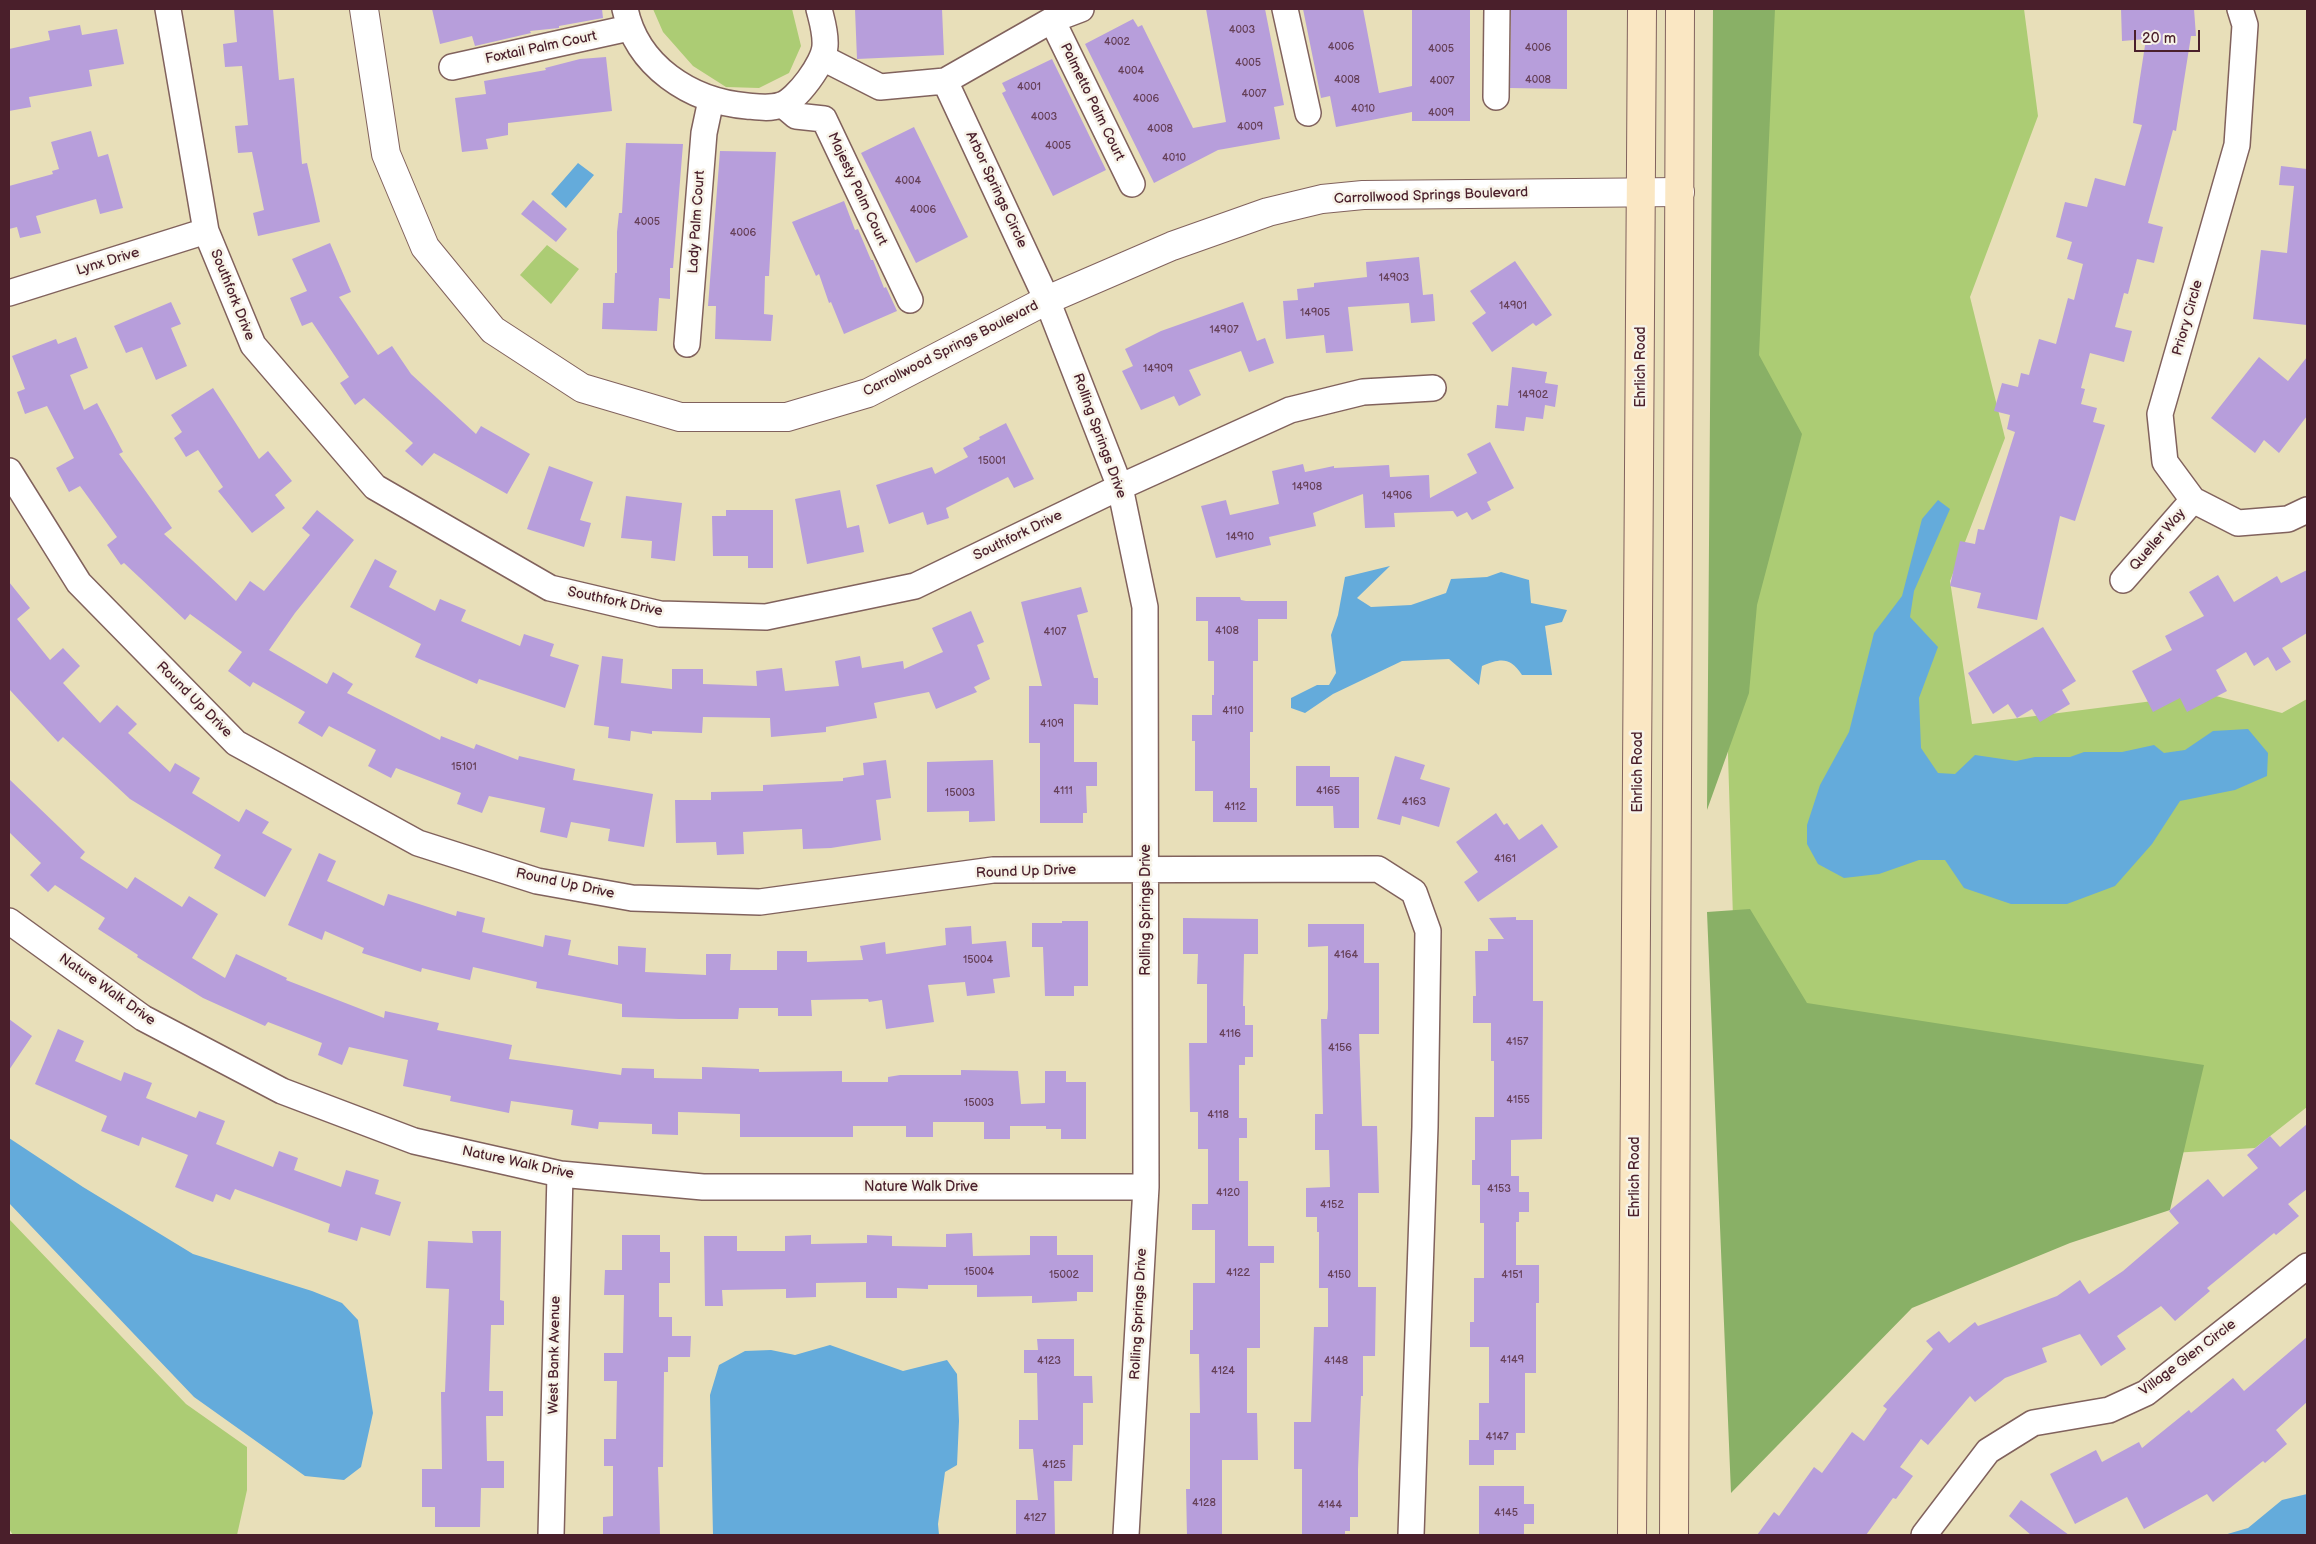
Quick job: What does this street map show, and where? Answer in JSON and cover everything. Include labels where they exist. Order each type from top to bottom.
[{"type":"main road","name":"Ehrlich Road","points":[[1632,1535],[1642,9]]},
{"type":"main road","points":[[1674,1535],[1680,9]]},
{"type":"street","name":"Southfork Drive","points":[[168,9],[206,231],[253,345],[375,487],[550,588],[660,614],[766,618],[915,586],[1120,487],[1290,410],[1363,392],[1433,388]]},
{"type":"street","name":"Carrollwood Springs Boulevard","points":[[364,9],[386,154],[425,247],[493,330],[582,388],[680,417],[786,417],[868,393],[1048,300],[1219,228],[1268,212],[1322,199],[1363,195],[1680,192]]},
{"type":"street","points":[[627,18],[647,58],[670,79],[711,100],[729,104],[766,107],[782,105],[805,85],[823,58],[826,47],[825,32],[819,9]]},
{"type":"street","points":[[823,58],[880,87],[945,81],[1052,20],[1081,9]]},
{"type":"street","points":[[1285,9],[1308,113]]},
{"type":"street","points":[[1496,97],[1497,9]]},
{"type":"street","name":"Priory Circle","points":[[2240,9],[2245,25],[2237,145],[2160,414],[2165,462],[2193,500],[2238,523],[2288,519],[2307,510]]},
{"type":"street","name":"Foxtail Palm Court","points":[[452,67],[627,18]]},
{"type":"street","name":"Palmetto Palm Court","points":[[1052,20],[1132,184]]},
{"type":"street","name":"Arbor Springs Circle","points":[[945,81],[1048,300]]},
{"type":"street","name":"Lady Palm Court","points":[[687,344],[704,134],[711,100]]},
{"type":"street","name":"Majesty Palm Court","points":[[782,105],[796,116],[824,120],[910,300]]},
{"type":"street","name":"Lynx Drive","points":[[9,293],[206,231]]},
{"type":"street","name":"Rolling Springs Drive","points":[[1048,300],[1120,487],[1145,607],[1146,1186],[1126,1535]]},
{"type":"street","name":"Round Up Drive","points":[[9,470],[79,583],[236,743],[418,843],[537,881],[642,898],[760,902],[993,870],[1378,869],[1414,892],[1428,931],[1424,1136],[1411,1535]]},
{"type":"street","name":"Queller Way","points":[[2123,580],[2193,500]]},
{"type":"street","name":"Nature Walk Drive","points":[[9,920],[143,1018],[282,1091],[414,1141],[560,1174],[703,1188],[1146,1186]]},
{"type":"street","name":"West Bank Avenue","points":[[551,1535],[560,1174]]},
{"type":"street","name":"Village Glen Circle","points":[[1924,1535],[1988,1452],[2033,1424],[2109,1410],[2146,1393],[2307,1266]]},
{"type":"green space","points":[[653,9],[792,9],[801,46],[789,73],[759,88],[726,87],[693,66],[663,32]]},
{"type":"green space","points":[[1713,9],[1775,9],[1759,355],[1802,434],[1757,605],[1749,693],[1707,810]]},
{"type":"green space","points":[[1731,9],[2024,9],[2038,116],[1970,297],[2005,438],[1950,581],[1972,724],[2208,694],[2282,713],[2307,699],[2307,1107],[2255,1148],[1741,1179],[1728,755]]},
{"type":"green space","points":[[547,245],[579,269],[551,304],[520,275]]},
{"type":"green space","points":[[1750,909],[1807,1003],[2204,1065],[2170,1210],[2070,1243],[1912,1308],[1731,1493],[1707,912]]},
{"type":"green space","points":[[9,1219],[186,1404],[247,1447],[247,1490],[237,1535],[13,1535],[9,1529]]},
{"type":"water","points":[[578,163],[594,175],[566,208],[551,194]]},
{"type":"water","points":[[1938,500],[1950,509],[1914,591],[1910,617],[1938,647],[1919,698],[1921,748],[1938,773],[1955,774],[1975,755],[2016,761],[2035,757],[2070,757],[2084,752],[2122,752],[2154,745],[2164,753],[2185,750],[2213,731],[2248,729],[2268,753],[2267,776],[2235,790],[2180,801],[2152,844],[2115,886],[2067,904],[2011,904],[1964,888],[1945,860],[1919,860],[1879,874],[1844,878],[1818,864],[1807,844],[1807,825],[1820,785],[1849,732],[1874,633],[1902,596],[1922,519]]},
{"type":"water","points":[[1390,566],[1357,598],[1371,607],[1411,605],[1446,593],[1451,579],[1487,577],[1501,572],[1529,580],[1531,603],[1567,610],[1562,622],[1545,626],[1552,675],[1522,675],[1509,662],[1500,661],[1482,666],[1479,685],[1449,659],[1402,661],[1333,694],[1305,713],[1291,708],[1291,698],[1317,685],[1329,685],[1336,673],[1331,635],[1338,615],[1345,577]]},
{"type":"water","points":[[9,1138],[83,1187],[193,1254],[312,1291],[342,1303],[358,1320],[373,1413],[361,1467],[344,1480],[305,1476],[194,1397],[9,1203]]},
{"type":"water","points":[[830,1345],[903,1371],[947,1360],[957,1374],[959,1421],[957,1465],[945,1472],[938,1524],[939,1535],[713,1535],[710,1395],[719,1365],[745,1351],[771,1350],[795,1355]]},
{"type":"water","points":[[2307,1494],[2307,1535],[2224,1535],[2248,1528],[2282,1500]]},
{"type":"building","points":[[234,9],[273,9],[279,80],[294,78],[302,164],[307,163],[320,222],[258,236],[253,213],[264,210],[252,152],[238,153],[235,126],[248,125],[242,66],[225,67],[223,44],[237,42]]},
{"type":"building","points":[[432,9],[602,9],[603,18],[559,26],[559,28],[530,31],[531,33],[475,46],[472,36],[440,44]]},
{"type":"building","points":[[855,9],[942,9],[944,55],[857,59]]},
{"type":"building","points":[[1206,9],[1265,9],[1284,105],[1274,107],[1280,139],[1218,150],[1154,183],[1085,44],[1133,19],[1138,27],[1142,25],[1193,128],[1226,122]]},
{"type":"building","points":[[1303,9],[1363,9],[1379,93],[1412,86],[1412,9],[1470,9],[1470,121],[1412,121],[1412,112],[1336,127],[1330,96],[1321,98]]},
{"type":"building","points":[[1511,9],[1567,9],[1567,89],[1510,88]]},
{"type":"building","points":[[2121,9],[2194,9],[2196,36],[2191,36],[2176,131],[2173,130],[2148,223],[2163,227],[2154,263],[2137,259],[2128,294],[2124,293],[2115,327],[2132,331],[2124,362],[2090,353],[2081,388],[2085,389],[2081,404],[2097,408],[2093,422],[2105,425],[2075,521],[2060,516],[2037,620],[1977,608],[1981,593],[1950,586],[1960,541],[1975,544],[1978,529],[1984,530],[2015,432],[2007,429],[2010,415],[1994,411],[2002,383],[2018,387],[2021,373],[2029,375],[2039,339],[2056,344],[2068,298],[2074,300],[2083,264],[2067,259],[2072,242],[2056,237],[2065,202],[2087,207],[2095,178],[2125,186],[2142,125],[2133,123],[2146,39],[2122,41]]},
{"type":"building","points":[[80,25],[82,35],[117,29],[124,64],[89,70],[92,86],[29,97],[31,107],[9,111],[9,49],[50,40],[48,31]]},
{"type":"building","points":[[606,57],[612,111],[508,123],[508,135],[486,139],[488,149],[462,152],[455,98],[486,94],[484,81],[546,70],[545,68],[580,59]]},
{"type":"building","points":[[1052,59],[1106,170],[1053,196],[1002,93],[1006,91],[1002,83]]},
{"type":"building","points":[[914,127],[968,237],[916,263],[861,153]]},
{"type":"building","points":[[91,131],[98,157],[108,154],[123,208],[100,214],[96,199],[36,216],[41,233],[20,238],[17,227],[9,229],[9,186],[53,174],[52,171],[59,169],[51,142]]},
{"type":"building","points":[[626,143],[683,144],[673,268],[670,268],[670,299],[659,298],[657,331],[602,329],[603,303],[614,303],[615,273],[617,273],[617,232],[619,213],[622,213]]},
{"type":"building","points":[[720,151],[776,152],[769,276],[765,276],[764,314],[773,315],[771,341],[715,339],[716,306],[708,306]]},
{"type":"building","points":[[2281,166],[2307,169],[2307,325],[2253,319],[2261,250],[2287,253],[2294,186],[2279,185]]},
{"type":"building","points":[[533,200],[567,229],[556,242],[521,214]]},
{"type":"building","points":[[844,201],[855,230],[858,229],[884,288],[886,287],[897,311],[844,334],[831,302],[829,303],[819,274],[816,276],[792,222]]},
{"type":"building","points":[[330,243],[351,292],[339,297],[378,355],[392,346],[411,374],[476,434],[481,426],[530,454],[507,494],[434,453],[422,466],[405,451],[413,443],[364,398],[355,405],[340,383],[349,377],[312,322],[302,326],[290,298],[307,291],[292,259]]},
{"type":"building","points":[[1419,257],[1423,295],[1433,294],[1435,321],[1411,323],[1409,303],[1348,307],[1353,351],[1326,353],[1324,335],[1286,339],[1283,301],[1298,300],[1297,289],[1314,287],[1314,283],[1367,277],[1366,262]]},
{"type":"building","points":[[1515,261],[1552,315],[1536,326],[1533,323],[1492,352],[1472,323],[1486,313],[1470,291]]},
{"type":"building","points":[[171,302],[181,324],[171,328],[187,366],[156,380],[142,347],[126,353],[114,326]]},
{"type":"building","points":[[1243,302],[1257,341],[1265,338],[1274,363],[1249,372],[1241,351],[1189,370],[1201,395],[1179,406],[1174,396],[1141,410],[1122,371],[1133,366],[1125,349],[1161,331]]},
{"type":"building","points":[[76,337],[88,368],[70,375],[84,410],[97,403],[123,452],[119,454],[172,528],[164,534],[236,601],[250,581],[264,591],[310,535],[302,528],[317,510],[354,540],[295,613],[269,650],[327,684],[333,672],[353,684],[347,693],[440,740],[441,736],[474,749],[476,744],[518,760],[519,756],[575,769],[573,780],[653,794],[644,847],[608,841],[610,829],[571,822],[567,838],[540,832],[545,808],[489,796],[482,813],[457,804],[461,793],[396,768],[391,778],[368,766],[376,750],[329,726],[322,737],[298,723],[305,712],[253,682],[250,687],[228,671],[242,652],[190,614],[185,620],[124,563],[121,565],[107,545],[117,537],[80,486],[69,492],[56,468],[74,458],[47,406],[25,414],[17,392],[25,389],[12,356],[56,339],[58,344]]},
{"type":"building","points":[[2259,357],[2288,381],[2307,357],[2307,416],[2279,453],[2264,440],[2255,453],[2211,418]]},
{"type":"building","points":[[1512,367],[1547,372],[1545,383],[1558,385],[1555,407],[1545,405],[1543,419],[1526,417],[1524,431],[1495,428],[1497,405],[1508,406]]},
{"type":"building","points":[[213,388],[259,459],[268,451],[292,481],[275,495],[285,508],[252,533],[218,491],[223,487],[198,450],[186,457],[174,438],[182,432],[171,415]]},
{"type":"building","points":[[1006,423],[1034,479],[1014,488],[1008,477],[946,508],[949,518],[927,525],[923,512],[889,524],[876,485],[932,467],[935,474],[968,457],[963,448]]},
{"type":"building","points":[[1490,442],[1514,488],[1487,502],[1491,510],[1472,520],[1467,512],[1457,517],[1453,511],[1394,513],[1395,527],[1365,528],[1363,494],[1313,513],[1316,526],[1269,537],[1271,545],[1216,558],[1201,506],[1226,500],[1230,515],[1279,504],[1272,471],[1303,464],[1305,472],[1334,466],[1334,468],[1389,465],[1390,477],[1429,475],[1430,498],[1477,473],[1467,454]]},
{"type":"building","points":[[549,466],[593,482],[580,520],[591,523],[584,547],[527,529]]},
{"type":"building","points":[[840,490],[847,528],[859,525],[864,552],[807,564],[795,499]]},
{"type":"building","points":[[626,496],[682,503],[675,561],[651,558],[652,541],[621,538]]},
{"type":"building","points":[[726,510],[773,510],[773,568],[748,568],[748,556],[713,556],[712,516],[726,516]]},
{"type":"building","points":[[375,559],[397,571],[389,587],[435,611],[440,599],[466,610],[461,621],[520,646],[524,634],[554,644],[550,656],[579,665],[565,708],[479,679],[477,684],[415,657],[421,644],[350,607]]},
{"type":"building","points":[[2307,570],[2307,633],[2282,648],[2291,662],[2276,671],[2268,657],[2254,666],[2246,652],[2216,670],[2227,691],[2187,712],[2180,698],[2153,712],[2132,671],[2172,650],[2165,636],[2204,616],[2189,592],[2218,575],[2234,602],[2277,576],[2281,583]]},
{"type":"building","points":[[9,582],[30,608],[17,619],[50,660],[63,648],[80,666],[63,683],[100,723],[117,705],[137,724],[128,733],[170,772],[175,763],[200,778],[192,793],[239,822],[246,809],[269,822],[262,833],[292,849],[265,897],[214,868],[221,855],[130,799],[63,737],[58,742],[9,689]]},
{"type":"building","points":[[1081,587],[1088,612],[1077,615],[1094,678],[1098,678],[1098,705],[1074,704],[1074,762],[1097,762],[1097,786],[1086,786],[1087,813],[1083,813],[1083,823],[1040,823],[1040,743],[1029,743],[1029,686],[1042,686],[1021,602]]},
{"type":"building","points":[[1196,597],[1240,597],[1241,600],[1246,601],[1287,601],[1287,619],[1258,619],[1258,661],[1253,661],[1253,732],[1250,732],[1250,788],[1257,788],[1257,822],[1213,822],[1213,791],[1195,791],[1195,741],[1192,741],[1192,715],[1212,715],[1212,695],[1214,695],[1214,661],[1208,661],[1208,621],[1196,621]]},
{"type":"building","points":[[971,611],[984,642],[977,645],[990,679],[974,687],[977,692],[936,709],[929,692],[874,703],[877,718],[826,727],[826,732],[771,737],[770,718],[703,717],[702,733],[652,731],[652,734],[631,731],[630,741],[608,738],[609,727],[594,725],[602,656],[623,659],[621,683],[672,689],[672,669],[703,669],[703,684],[757,686],[756,671],[782,668],[785,691],[839,686],[835,661],[860,656],[862,668],[903,661],[904,669],[943,652],[932,628]]},
{"type":"building","points":[[2043,627],[2076,681],[2062,690],[2070,704],[2040,722],[2032,709],[2017,718],[2008,704],[1993,714],[1968,673]]},
{"type":"building","points":[[1395,756],[1425,765],[1420,779],[1450,788],[1439,827],[1402,816],[1400,825],[1377,819]]},
{"type":"building","points":[[886,760],[891,798],[876,800],[881,840],[831,848],[803,849],[802,829],[743,832],[744,854],[717,855],[716,842],[676,843],[675,800],[711,800],[711,792],[763,791],[763,785],[843,781],[843,778],[864,775],[863,763]]},
{"type":"building","points":[[993,760],[995,821],[969,822],[969,811],[927,812],[927,762]]},
{"type":"building","points":[[1296,766],[1330,766],[1330,777],[1359,777],[1359,828],[1334,828],[1333,806],[1296,806]]},
{"type":"building","points":[[9,779],[85,852],[80,858],[127,889],[135,877],[182,907],[189,896],[218,914],[192,958],[225,978],[236,954],[287,978],[286,980],[384,1018],[385,1011],[439,1023],[437,1030],[512,1045],[509,1059],[621,1075],[622,1068],[654,1069],[654,1078],[702,1079],[702,1067],[759,1069],[759,1072],[842,1071],[842,1082],[888,1082],[888,1077],[900,1075],[961,1075],[961,1070],[1018,1071],[1021,1104],[1045,1103],[1045,1071],[1066,1071],[1066,1082],[1086,1082],[1086,1139],[1061,1139],[1061,1129],[1046,1129],[1046,1126],[1010,1126],[1010,1139],[984,1139],[984,1122],[933,1122],[933,1137],[906,1137],[906,1126],[853,1126],[853,1137],[740,1137],[740,1114],[678,1112],[678,1135],[652,1134],[652,1124],[599,1122],[598,1129],[571,1125],[573,1110],[511,1101],[509,1113],[450,1101],[451,1096],[403,1086],[408,1060],[349,1047],[342,1065],[318,1055],[322,1043],[268,1022],[265,1026],[203,998],[137,957],[138,955],[98,929],[105,918],[55,885],[48,892],[30,875],[41,863],[9,832]]},
{"type":"building","points":[[1496,813],[1504,825],[1507,823],[1519,840],[1542,824],[1558,847],[1478,902],[1464,882],[1478,872],[1456,842]]},
{"type":"building","points":[[319,853],[336,861],[327,881],[384,906],[388,894],[456,916],[457,911],[485,918],[482,932],[543,947],[545,935],[571,940],[568,955],[618,965],[618,946],[646,948],[645,972],[706,975],[706,954],[731,954],[730,970],[777,970],[777,951],[807,951],[807,962],[863,960],[860,946],[885,942],[886,954],[946,945],[945,928],[971,926],[972,944],[1006,941],[1010,977],[993,979],[995,993],[967,996],[965,982],[928,985],[934,1022],[886,1029],[882,1000],[869,1002],[868,999],[811,1000],[812,1016],[778,1016],[778,1008],[739,1008],[738,1019],[622,1017],[622,1004],[536,988],[537,982],[473,967],[470,980],[422,968],[421,972],[362,953],[364,948],[325,931],[322,940],[288,925]]},
{"type":"building","points":[[1516,917],[1516,920],[1533,920],[1533,1001],[1543,1001],[1542,1139],[1511,1140],[1511,1176],[1519,1176],[1519,1192],[1529,1192],[1529,1212],[1519,1212],[1519,1222],[1516,1222],[1516,1265],[1539,1265],[1539,1303],[1536,1303],[1536,1373],[1525,1373],[1525,1433],[1516,1433],[1516,1450],[1494,1450],[1494,1465],[1469,1465],[1469,1440],[1479,1440],[1479,1403],[1489,1403],[1489,1347],[1470,1347],[1470,1322],[1474,1322],[1474,1278],[1484,1278],[1484,1223],[1480,1223],[1480,1185],[1472,1185],[1472,1160],[1475,1160],[1475,1117],[1494,1117],[1494,1061],[1491,1061],[1491,1023],[1473,1023],[1473,996],[1476,996],[1475,951],[1488,951],[1488,939],[1504,939],[1489,918]]},
{"type":"building","points":[[1183,918],[1258,919],[1258,954],[1244,954],[1243,1006],[1245,1006],[1245,1025],[1253,1025],[1253,1057],[1245,1057],[1245,1065],[1239,1065],[1239,1118],[1247,1118],[1247,1138],[1239,1138],[1239,1181],[1248,1181],[1248,1246],[1274,1246],[1274,1263],[1260,1263],[1260,1348],[1247,1348],[1247,1413],[1257,1413],[1258,1460],[1222,1460],[1222,1535],[1187,1535],[1186,1489],[1190,1489],[1190,1413],[1200,1413],[1199,1354],[1190,1354],[1190,1330],[1193,1330],[1193,1283],[1215,1283],[1215,1230],[1192,1230],[1192,1204],[1208,1204],[1208,1149],[1198,1149],[1198,1112],[1190,1112],[1189,1043],[1207,1043],[1207,984],[1197,984],[1198,954],[1183,954]]},
{"type":"building","points":[[1062,921],[1088,921],[1088,986],[1074,986],[1074,996],[1045,996],[1043,947],[1032,947],[1032,923],[1062,923]]},
{"type":"building","points":[[1308,924],[1364,924],[1364,963],[1379,963],[1379,1034],[1359,1034],[1362,1126],[1377,1126],[1379,1193],[1358,1193],[1358,1287],[1376,1287],[1375,1356],[1363,1356],[1358,1517],[1350,1517],[1350,1531],[1345,1531],[1345,1535],[1302,1535],[1302,1469],[1294,1469],[1294,1422],[1311,1422],[1314,1327],[1328,1327],[1328,1288],[1319,1288],[1319,1232],[1317,1232],[1317,1217],[1306,1217],[1306,1188],[1330,1187],[1329,1150],[1315,1150],[1315,1114],[1323,1114],[1321,1019],[1327,1019],[1328,1009],[1328,946],[1308,947]]},
{"type":"building","points":[[9,1019],[32,1036],[9,1070]]},
{"type":"building","points":[[58,1029],[84,1041],[75,1061],[121,1081],[124,1072],[152,1083],[146,1098],[196,1118],[199,1111],[225,1121],[216,1144],[273,1167],[279,1151],[298,1158],[294,1170],[341,1187],[346,1170],[379,1180],[375,1194],[401,1202],[390,1236],[361,1227],[357,1241],[328,1232],[330,1224],[235,1189],[230,1200],[216,1194],[213,1202],[175,1187],[188,1155],[142,1137],[139,1146],[101,1131],[107,1116],[35,1084]]},
{"type":"building","points":[[2307,1124],[2307,1189],[2288,1204],[2299,1216],[2276,1235],[2274,1233],[2207,1288],[2210,1291],[2175,1321],[2161,1306],[2117,1336],[2126,1349],[2101,1366],[2080,1334],[2042,1348],[2047,1362],[2005,1378],[1975,1402],[1970,1396],[1928,1445],[1921,1439],[1900,1467],[1913,1476],[1896,1499],[1893,1498],[1866,1535],[1757,1535],[1774,1512],[1779,1516],[1814,1467],[1822,1473],[1852,1432],[1864,1441],[1887,1409],[1883,1406],[1933,1349],[1926,1341],[1939,1331],[1949,1343],[1975,1322],[1978,1326],[2057,1296],[2080,1280],[2089,1294],[2123,1271],[2179,1223],[2169,1211],[2208,1179],[2223,1197],[2258,1168],[2247,1155],[2270,1136],[2280,1147]]},
{"type":"building","points":[[472,1231],[501,1231],[500,1300],[504,1301],[504,1325],[491,1325],[489,1391],[503,1391],[503,1416],[486,1416],[487,1461],[504,1461],[504,1488],[481,1488],[480,1527],[435,1527],[435,1507],[422,1507],[422,1469],[442,1469],[441,1392],[445,1392],[449,1289],[426,1288],[428,1241],[473,1243]]},
{"type":"building","points":[[972,1233],[973,1256],[1030,1255],[1030,1236],[1057,1236],[1057,1255],[1093,1255],[1093,1292],[1077,1292],[1077,1301],[1032,1303],[1032,1296],[977,1297],[977,1285],[928,1285],[928,1289],[897,1288],[897,1298],[866,1298],[866,1282],[816,1283],[816,1297],[786,1298],[786,1289],[722,1290],[723,1306],[705,1306],[704,1236],[737,1236],[737,1251],[785,1251],[785,1236],[811,1235],[811,1244],[867,1243],[867,1235],[892,1236],[892,1246],[946,1247],[946,1234]]},
{"type":"building","points":[[622,1235],[660,1235],[660,1252],[670,1252],[670,1283],[659,1283],[659,1317],[672,1317],[672,1336],[691,1336],[690,1357],[668,1357],[668,1372],[664,1372],[663,1467],[658,1467],[660,1535],[603,1535],[603,1517],[613,1516],[613,1466],[604,1466],[604,1439],[616,1439],[617,1381],[604,1381],[604,1353],[623,1353],[624,1295],[604,1295],[605,1270],[622,1270]]},
{"type":"building","points":[[2307,1337],[2307,1402],[2276,1430],[2287,1444],[2265,1463],[2263,1461],[2213,1502],[2207,1494],[2144,1529],[2127,1497],[2075,1524],[2050,1474],[2096,1450],[2102,1462],[2139,1442],[2142,1448],[2189,1410],[2191,1413],[2233,1378],[2244,1391]]},
{"type":"building","points":[[1037,1339],[1074,1339],[1074,1376],[1092,1376],[1093,1403],[1083,1403],[1083,1445],[1073,1445],[1072,1481],[1054,1481],[1055,1535],[1016,1535],[1016,1500],[1038,1500],[1033,1449],[1019,1449],[1019,1420],[1038,1420],[1037,1373],[1024,1373],[1024,1350],[1038,1350]]},
{"type":"building","points":[[1479,1486],[1524,1486],[1524,1504],[1534,1504],[1534,1524],[1524,1524],[1524,1535],[1479,1535]]},
{"type":"building","points":[[2021,1500],[2069,1535],[2031,1535],[2009,1516]]}]
